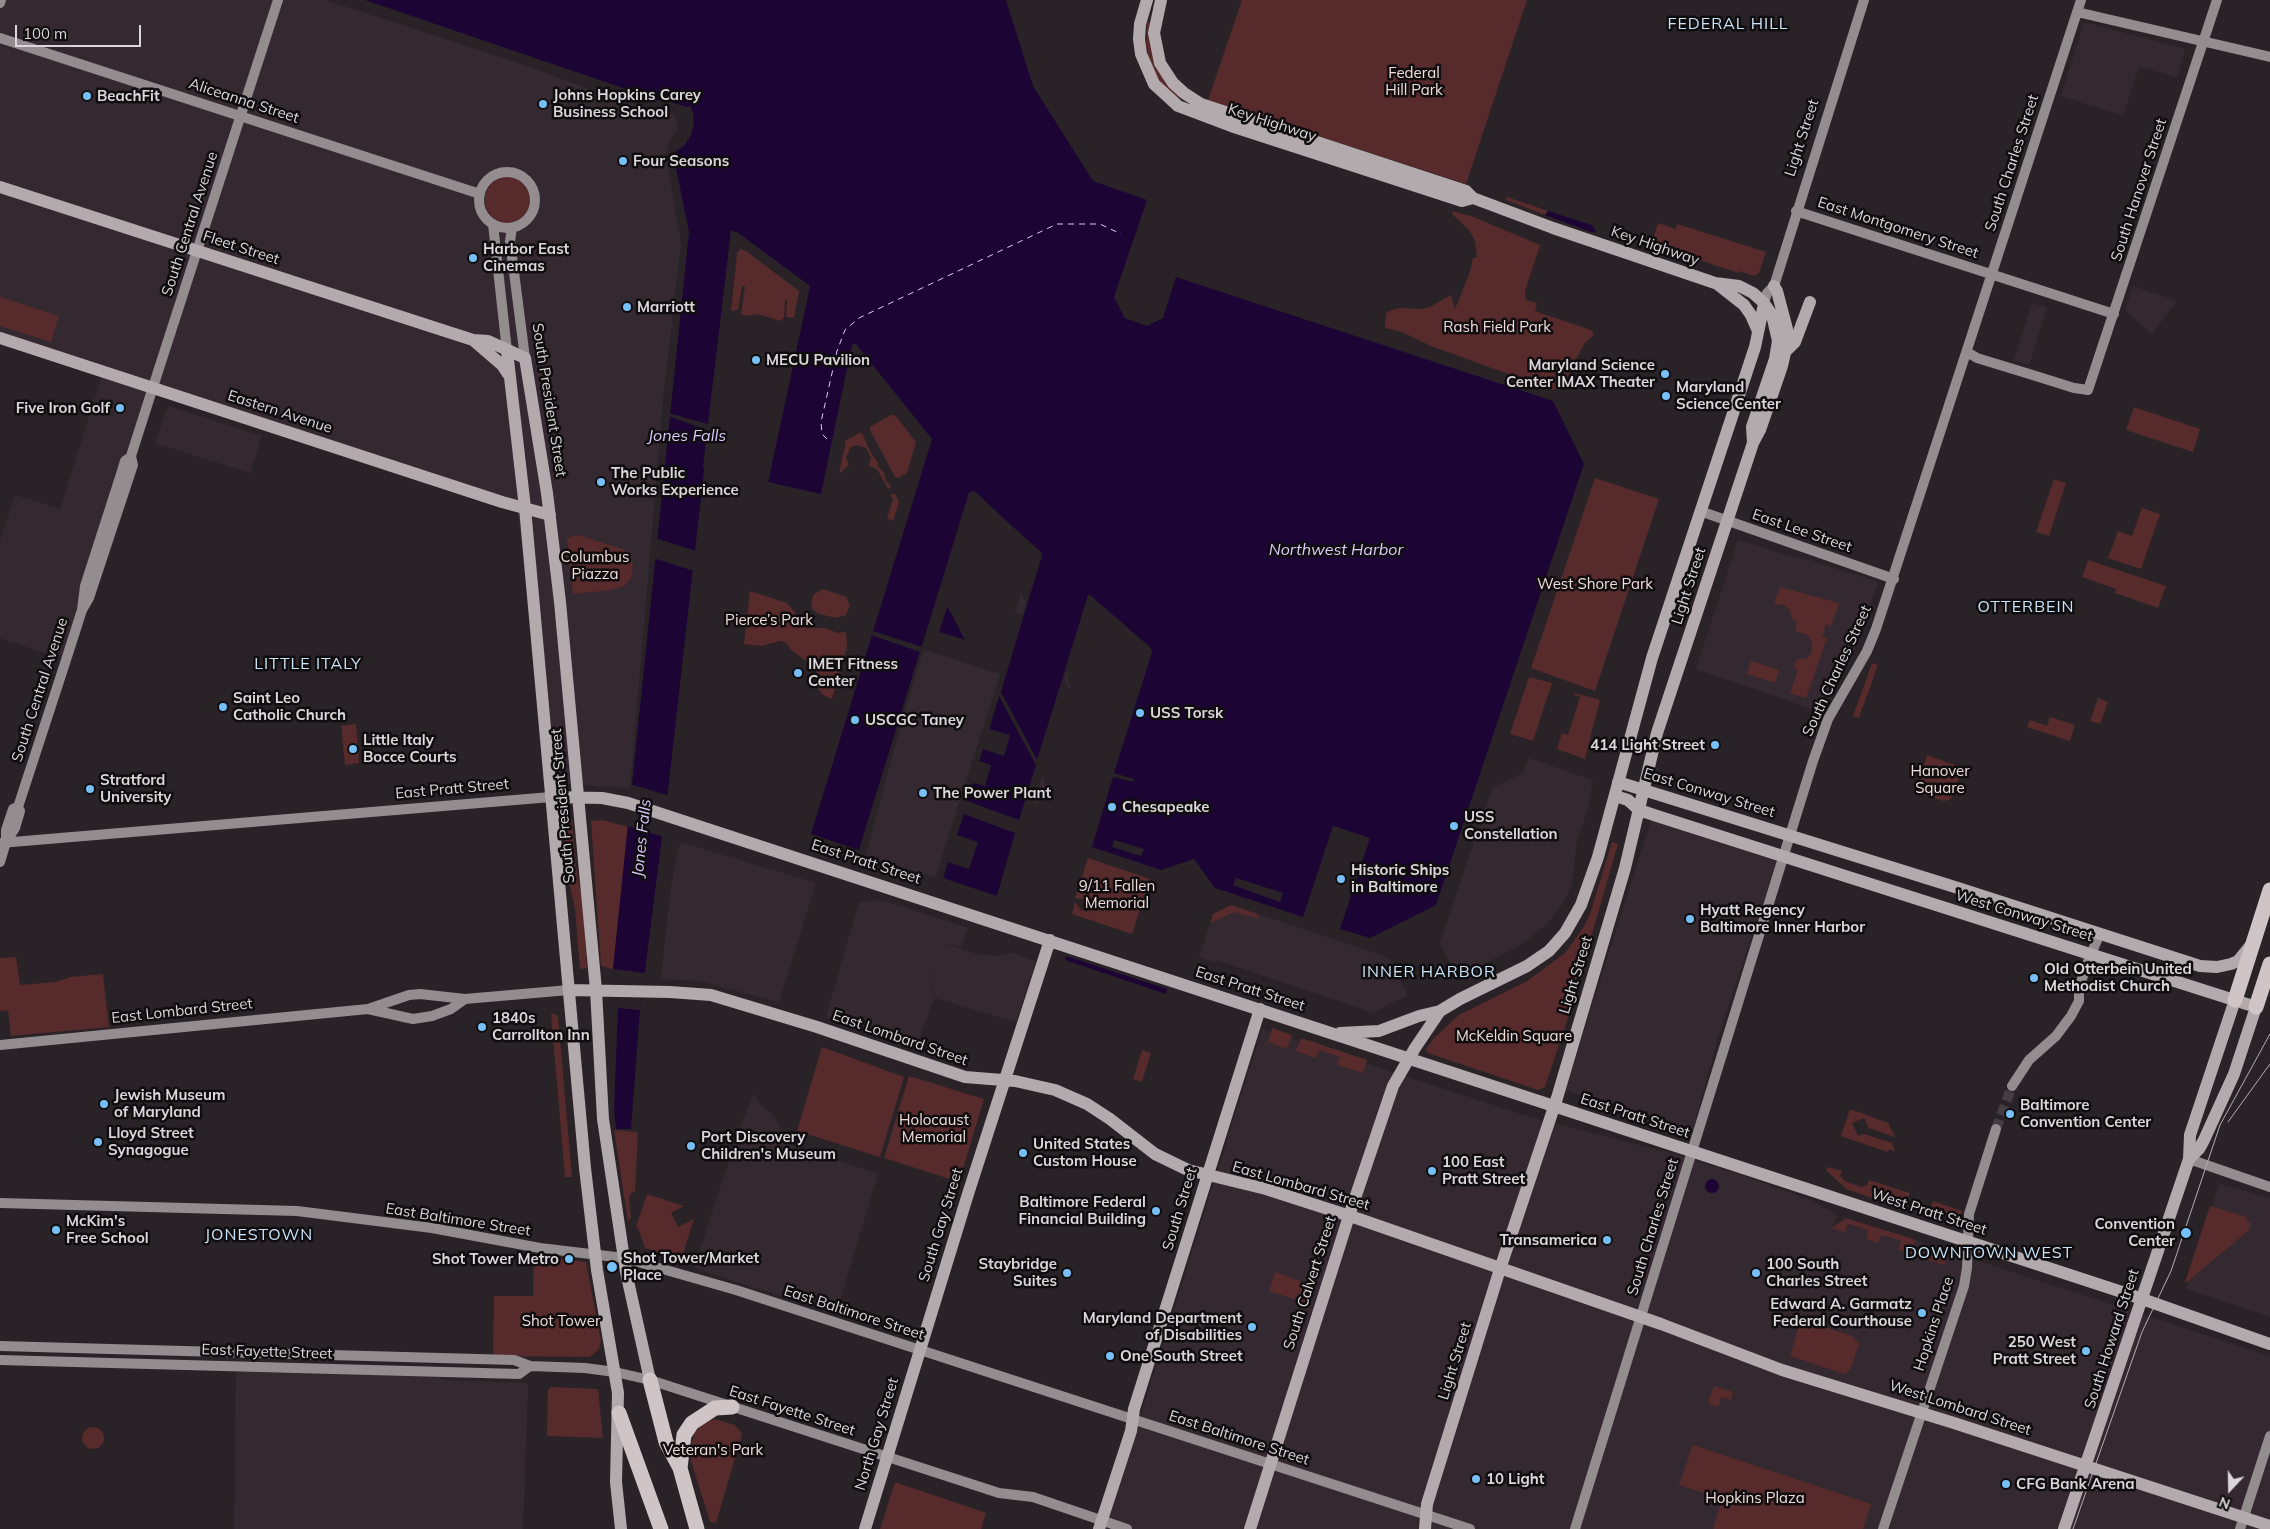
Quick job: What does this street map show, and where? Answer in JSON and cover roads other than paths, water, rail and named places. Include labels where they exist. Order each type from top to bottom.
[{"type":"highway","points":[[2235,1000],[2270,890]]},
{"type":"highway","points":[[2256,1008],[2270,964]]},
{"type":"highway","points":[[650,1380],[666,1442],[680,1468],[697,1529]]},
{"type":"highway","points":[[680,1468],[684,1435],[692,1423],[715,1408],[732,1407]]},
{"type":"highway","points":[[619,1413],[661,1529]]},
{"type":"main road","name":"South Central Avenue","points":[[0,862],[3,843],[15,828],[20,811],[18,807],[82,610],[85,586],[125,461],[131,457],[278,0]]},
{"type":"main road","name":"Key Highway","points":[[1147,0],[1140,24],[1141,54],[1154,84],[1178,106],[1230,126],[1462,201],[1473,198]]},
{"type":"main road","name":"Key Highway","points":[[1161,0],[1155,25],[1156,51],[1167,76],[1191,98],[1201,104],[1466,191],[1473,198],[1602,245],[1715,283],[1739,286],[1747,289],[1764,304]]},
{"type":"main road","name":"Light Street","points":[[1408,1058],[1440,1012],[1455,1002],[1527,966],[1549,951],[1562,937],[1581,905],[1598,857],[1652,658],[1755,348],[1767,293],[1774,286],[1796,211],[1864,0]]},
{"type":"main road","name":"South Charles Street","points":[[1576,1529],[1782,856],[1824,728],[1867,651],[1894,578],[2081,0]]},
{"type":"main road","name":"South Hanover Street","points":[[1967,352],[1977,358],[2056,383],[2088,390],[2217,0]]},
{"type":"main road","points":[[2077,12],[2270,57]]},
{"type":"main road","name":"Aliceanna Street","points":[[0,38],[480,194]]},
{"type":"main road","points":[[503,172],[514,172],[528,181],[536,197],[534,210],[528,220],[512,228],[493,224],[481,211],[480,194],[489,178],[503,172]]},
{"type":"main road","name":"Fleet Street","points":[[0,187],[473,340],[488,341],[525,358]]},
{"type":"main road","name":"East Montgomery Street","points":[[1796,211],[2114,314]]},
{"type":"main road","name":"South President Street","points":[[493,224],[525,508],[585,1168],[595,1254],[615,1372],[619,1413],[616,1476],[621,1529]]},
{"type":"main road","name":"South President Street","points":[[512,228],[510,240],[525,358],[550,515],[579,797],[596,990],[603,1119],[624,1258],[650,1380]]},
{"type":"main road","name":"Key Highway","points":[[1715,283],[1744,305],[1758,331]]},
{"type":"main road","name":"Light Street","points":[[1425,1529],[1427,1504],[1500,1269],[1554,1107],[1625,868],[1657,732],[1785,352],[1787,329],[1774,286]]},
{"type":"main road","points":[[1785,352],[1795,342],[1810,302]]},
{"type":"main road","name":"Light Street","points":[[1753,443],[1752,427],[1775,359],[1777,346],[1774,319],[1764,304]]},
{"type":"main road","name":"Eastern Avenue","points":[[0,338],[502,502],[550,515]]},
{"type":"main road","name":"Fleet Street","points":[[473,340],[502,365],[510,380]]},
{"type":"main road","name":"East Lee Street","points":[[1700,511],[1894,578]]},
{"type":"main road","name":"East Conway Street","points":[[1618,782],[1789,835]]},
{"type":"main road","name":"East Conway Street","points":[[1615,796],[1628,800],[1639,810],[1782,856]]},
{"type":"main road","name":"East Pratt Street","points":[[3,843],[551,797],[602,798],[628,803],[667,815],[1692,1151]]},
{"type":"main road","name":"West Conway Street","points":[[1789,835],[2206,967],[2231,964],[2238,961],[2251,945]]},
{"type":"main road","name":"West Conway Street","points":[[1782,856],[2256,1008]]},
{"type":"main road","points":[[2012,1086],[2029,1060],[2056,1036],[2072,1016],[2079,1001],[2079,988],[2100,933]]},
{"type":"main road","name":"South Gay Street","points":[[921,1350],[1050,940]]},
{"type":"main road","name":"East Lombard Street","points":[[0,1045],[368,1010],[409,995],[420,994],[465,999],[569,990],[705,994],[812,1025],[965,1077],[1005,1080],[1043,1086],[1081,1101],[1110,1119],[1155,1154],[1177,1166],[1207,1176],[1266,1189],[1349,1216],[1641,1317]]},
{"type":"main road","name":"East Lombard Street","points":[[368,1010],[404,1018],[423,1018],[451,1009],[465,999]]},
{"type":"main road","name":"South Howard Street","points":[[2064,1529],[2189,1159],[2190,1135],[2235,1000]]},
{"type":"main road","name":"South Howard Street","points":[[2189,1159],[2202,1144],[2234,1074],[2256,1008]]},
{"type":"main road","name":"South Street","points":[[1100,1525],[1132,1431],[1133,1420],[1207,1176],[1260,1009]]},
{"type":"main road","points":[[1334,1034],[1379,1031],[1419,1016],[1440,1012]]},
{"type":"main road","name":"South Calvert Street","points":[[1250,1529],[1392,1086],[1408,1058]]},
{"type":"main road","name":"Hopkins Place","points":[[1883,1529],[1964,1286],[1968,1268],[1967,1227],[1971,1205],[1996,1129]]},
{"type":"main road","name":"West Pratt Street","points":[[1692,1151],[2142,1298],[2270,1344]]},
{"type":"main road","points":[[2189,1159],[2270,1187]]},
{"type":"main road","name":"East Baltimore Street","points":[[0,1203],[297,1211],[432,1228],[526,1246],[624,1258],[688,1275],[1470,1529]]},
{"type":"main road","name":"West Lombard Street","points":[[1641,1317],[1777,1368],[2086,1466],[2242,1523],[2270,1526]]},
{"type":"main road","name":"East Fayette Street","points":[[0,1346],[514,1360],[530,1366],[585,1368],[615,1372],[650,1380],[999,1493],[1032,1497],[1100,1525],[1127,1529]]},
{"type":"main road","name":"North Gay Street","points":[[865,1529],[921,1350]]},
{"type":"main road","points":[[228,1351],[228,1365]]},
{"type":"main road","name":"East Fayette Street","points":[[0,1360],[519,1374],[530,1366]]},
{"type":"main road","points":[[2242,1523],[2270,1436]]},
{"type":"water","name":"Northwest Harbor","points":[[365,0],[1006,0],[1033,86],[1093,181],[1147,200],[1114,297],[1125,318],[1147,326],[1163,318],[1176,277],[1553,401],[1584,464],[1436,905],[1370,938],[1340,929],[1370,838],[1333,826],[1303,917],[1215,888],[1194,859],[1161,870],[1092,847],[1151,648],[1088,595],[997,896],[943,878],[1042,556],[976,492],[969,493],[859,850],[811,834],[932,439],[855,343],[852,345],[821,494],[768,482],[810,286],[731,231],[669,782],[640,1010],[631,1129],[616,1129],[614,1108],[618,1008],[613,969],[689,232],[673,153],[684,146],[691,135],[694,124],[693,112],[690,106],[686,107],[662,99],[661,101]]},
{"type":"water","points":[[1548,211],[1592,225],[1596,232],[1591,232],[1545,215]]},
{"type":"water","points":[[947,606],[966,640],[939,632]]},
{"type":"water","points":[[1066,956],[1167,989],[1166,994],[1065,960]]},
{"type":"water","points":[[1709,1179],[1715,1179],[1719,1186],[1715,1193],[1709,1193],[1705,1189],[1705,1183]]},
{"type":"tunnel","points":[[1996,1129],[2012,1086]]},
{"type":"tram line","points":[[2073,1529],[2142,1332],[2171,1271],[2220,1125],[2270,1034]]},
{"type":"tram line","points":[[2228,1122],[2270,1064]]},
{"type":"place","name":"BeachFit","points":[[87,96]]},
{"type":"place","name":"Johns Hopkins Carey Business School","points":[[543,104]]},
{"type":"place","name":"Four Seasons","points":[[623,161]]},
{"type":"place","name":"Harbor East Cinemas","points":[[473,258]]},
{"type":"place","name":"Marriott","points":[[627,307]]},
{"type":"place","name":"MECU Pavilion","points":[[756,360]]},
{"type":"place","name":"Maryland Science Center IMAX Theater","points":[[1665,374]]},
{"type":"place","name":"Maryland Science Center","points":[[1666,396]]},
{"type":"place","name":"Five Iron Golf","points":[[120,408]]},
{"type":"place","name":"The Public Works Experience","points":[[601,482]]},
{"type":"place","name":"IMET Fitness Center","points":[[798,673]]},
{"type":"place","name":"Saint Leo Catholic Church","points":[[223,707]]},
{"type":"place","name":"USS Torsk","points":[[1140,713]]},
{"type":"place","name":"USCGC Taney","points":[[855,720]]},
{"type":"place","name":"414 Light Street","points":[[1715,745]]},
{"type":"place","name":"Little Italy Bocce Courts","points":[[353,749]]},
{"type":"place","name":"Stratford University","points":[[90,789]]},
{"type":"place","name":"The Power Plant","points":[[923,793]]},
{"type":"place","name":"Chesapeake","points":[[1112,807]]},
{"type":"place","name":"USS Constellation","points":[[1454,826]]},
{"type":"place","name":"Historic Ships in Baltimore","points":[[1341,879]]},
{"type":"place","name":"Hyatt Regency Baltimore Inner Harbor","points":[[1690,919]]},
{"type":"place","name":"Old Otterbein United Methodist Church","points":[[2034,978]]},
{"type":"place","name":"1840s Carrollton Inn","points":[[482,1027]]},
{"type":"place","name":"Jewish Museum of Maryland","points":[[104,1104]]},
{"type":"place","name":"Baltimore Convention Center","points":[[2010,1114]]},
{"type":"place","name":"Lloyd Street Synagogue","points":[[98,1142]]},
{"type":"place","name":"Port Discovery Children's Museum","points":[[691,1146]]},
{"type":"place","name":"United States Custom House","points":[[1023,1153]]},
{"type":"place","name":"100 East Pratt Street","points":[[1432,1171]]},
{"type":"place","name":"Baltimore Federal Financial Building","points":[[1156,1211]]},
{"type":"place","name":"McKim's Free School","points":[[56,1230]]},
{"type":"place","name":"Convention Center","points":[[2186,1233]]},
{"type":"place","name":"Transamerica","points":[[1607,1240]]},
{"type":"place","name":"Shot Tower Metro","points":[[569,1259]]},
{"type":"place","name":"Shot Tower/Market Place","points":[[612,1267]]},
{"type":"place","name":"Staybridge Suites","points":[[1067,1273]]},
{"type":"place","name":"100 South Charles Street","points":[[1756,1273]]},
{"type":"place","name":"Edward A. Garmatz Federal Courthouse","points":[[1922,1313]]},
{"type":"place","name":"Maryland Department of Disabilities","points":[[1252,1327]]},
{"type":"place","name":"250 West Pratt Street","points":[[2086,1351]]},
{"type":"place","name":"One South Street","points":[[1110,1356]]},
{"type":"place","name":"10 Light","points":[[1476,1479]]},
{"type":"place","name":"CFG Bank Arena","points":[[2006,1484]]},
{"type":"district","name":"FEDERAL HILL","points":[[1728,24]]},
{"type":"district","name":"OTTERBEIN","points":[[2026,607]]},
{"type":"district","name":"LITTLE ITALY","points":[[308,664]]},
{"type":"district","name":"INNER HARBOR","points":[[1429,972]]},
{"type":"district","name":"JONESTOWN","points":[[259,1235]]},
{"type":"district","name":"DOWNTOWN WEST","points":[[1989,1253]]},
{"type":"park label","name":"Federal Hill Park","points":[[1414,82]]},
{"type":"park label","name":"Rash Field Park","points":[[1497,327]]},
{"type":"park label","name":"Columbus Piazza","points":[[595,566]]},
{"type":"park label","name":"West Shore Park","points":[[1595,584]]},
{"type":"park label","name":"Pierce’s Park","points":[[769,620]]},
{"type":"park label","name":"Hanover Square","points":[[1940,780]]},
{"type":"park label","name":"9/11 Fallen Memorial","points":[[1117,894]]},
{"type":"park label","name":"McKeldin Square","points":[[1514,1036]]},
{"type":"park label","name":"Holocaust Memorial","points":[[934,1128]]},
{"type":"park label","name":"Shot Tower","points":[[561,1321]]},
{"type":"park label","name":"Veteran's Park","points":[[713,1450]]},
{"type":"park label","name":"Hopkins Plaza","points":[[1755,1498]]},
{"type":"water label","name":"Jones Falls","points":[[687,436]]},
{"type":"water label","name":"Jones Falls","points":[[642,838]]}]
